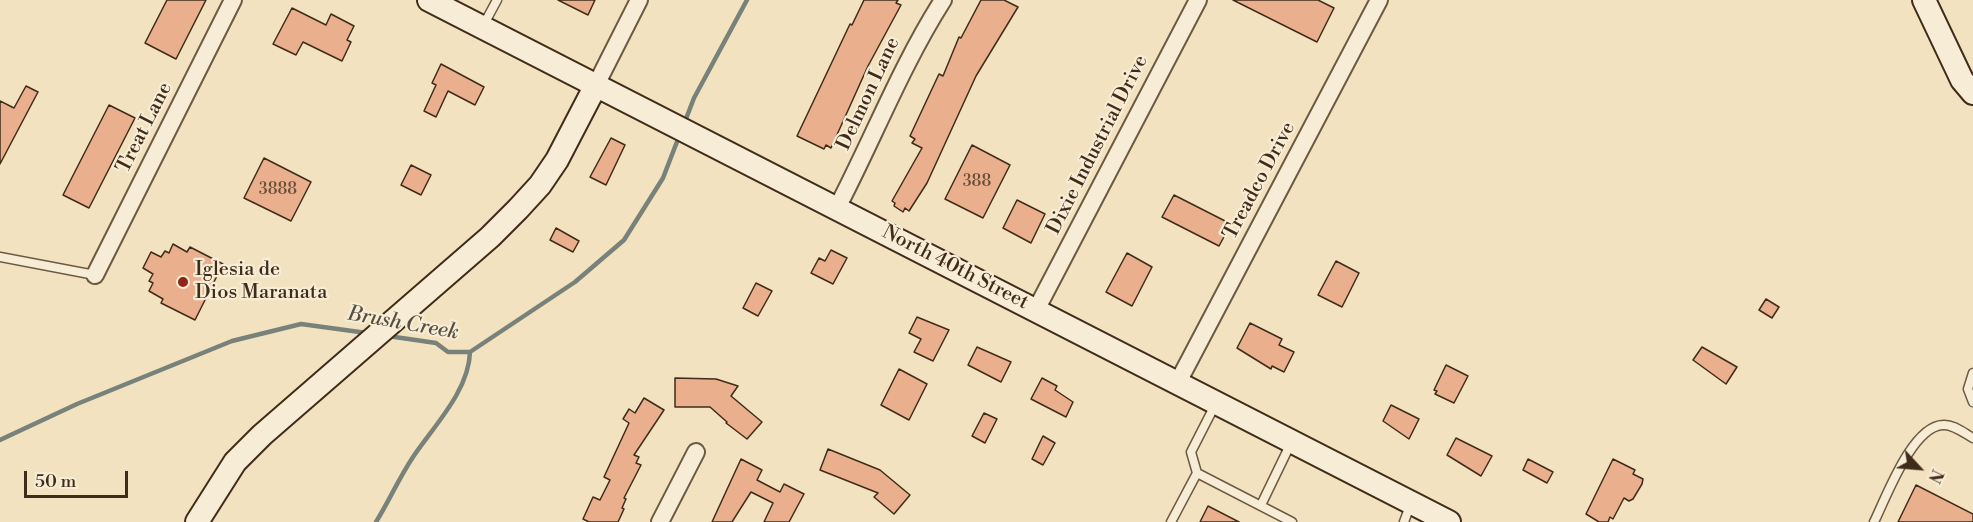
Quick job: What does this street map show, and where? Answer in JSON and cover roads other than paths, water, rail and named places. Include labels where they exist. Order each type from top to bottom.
[{"type":"street","name":"Treat Lane","points":[[95,275],[233,0]]},
{"type":"street","name":"North 40th Street","points":[[429,0],[1292,441],[1407,512],[1449,522]]},
{"type":"street","points":[[197,522],[235,462],[490,237],[540,185],[557,160],[639,0]]},
{"type":"street","name":"Delmon Lane","points":[[837,208],[867,151],[904,65],[943,0]]},
{"type":"street","name":"Dixie Industrial Drive","points":[[1036,310],[1198,0]]},
{"type":"street","name":"Treadco Drive","points":[[1178,382],[1379,0]]},
{"type":"street","points":[[1924,0],[1962,81],[1973,93]]},
{"type":"street","points":[[660,522],[696,452]]},
{"type":"lane","points":[[482,27],[497,0]]},
{"type":"lane","points":[[0,257],[95,275]]},
{"type":"lane","points":[[1973,373],[1968,389],[1973,402]]},
{"type":"lane","points":[[1171,522],[1197,473],[1191,452],[1216,403]]},
{"type":"lane","points":[[1874,522],[1910,449],[1922,435],[1932,428],[1943,425],[1973,438]]},
{"type":"lane","points":[[1261,505],[1292,441]]},
{"type":"lane","points":[[1197,473],[1292,522]]},
{"type":"waterway","name":"Brush Creek","points":[[684,124],[694,98],[747,0]]},
{"type":"waterway","name":"Brush Creek","points":[[388,336],[436,343],[448,352],[470,352],[575,282],[624,240],[663,178],[680,134]]},
{"type":"waterway","name":"Brush Creek","points":[[0,440],[77,404],[232,341],[301,324],[367,333]]},
{"type":"waterway","points":[[376,522],[408,465],[457,394],[468,366],[470,352]]},
{"type":"place","name":"Iglesia de Dios Maranata","points":[[183,282]]}]
